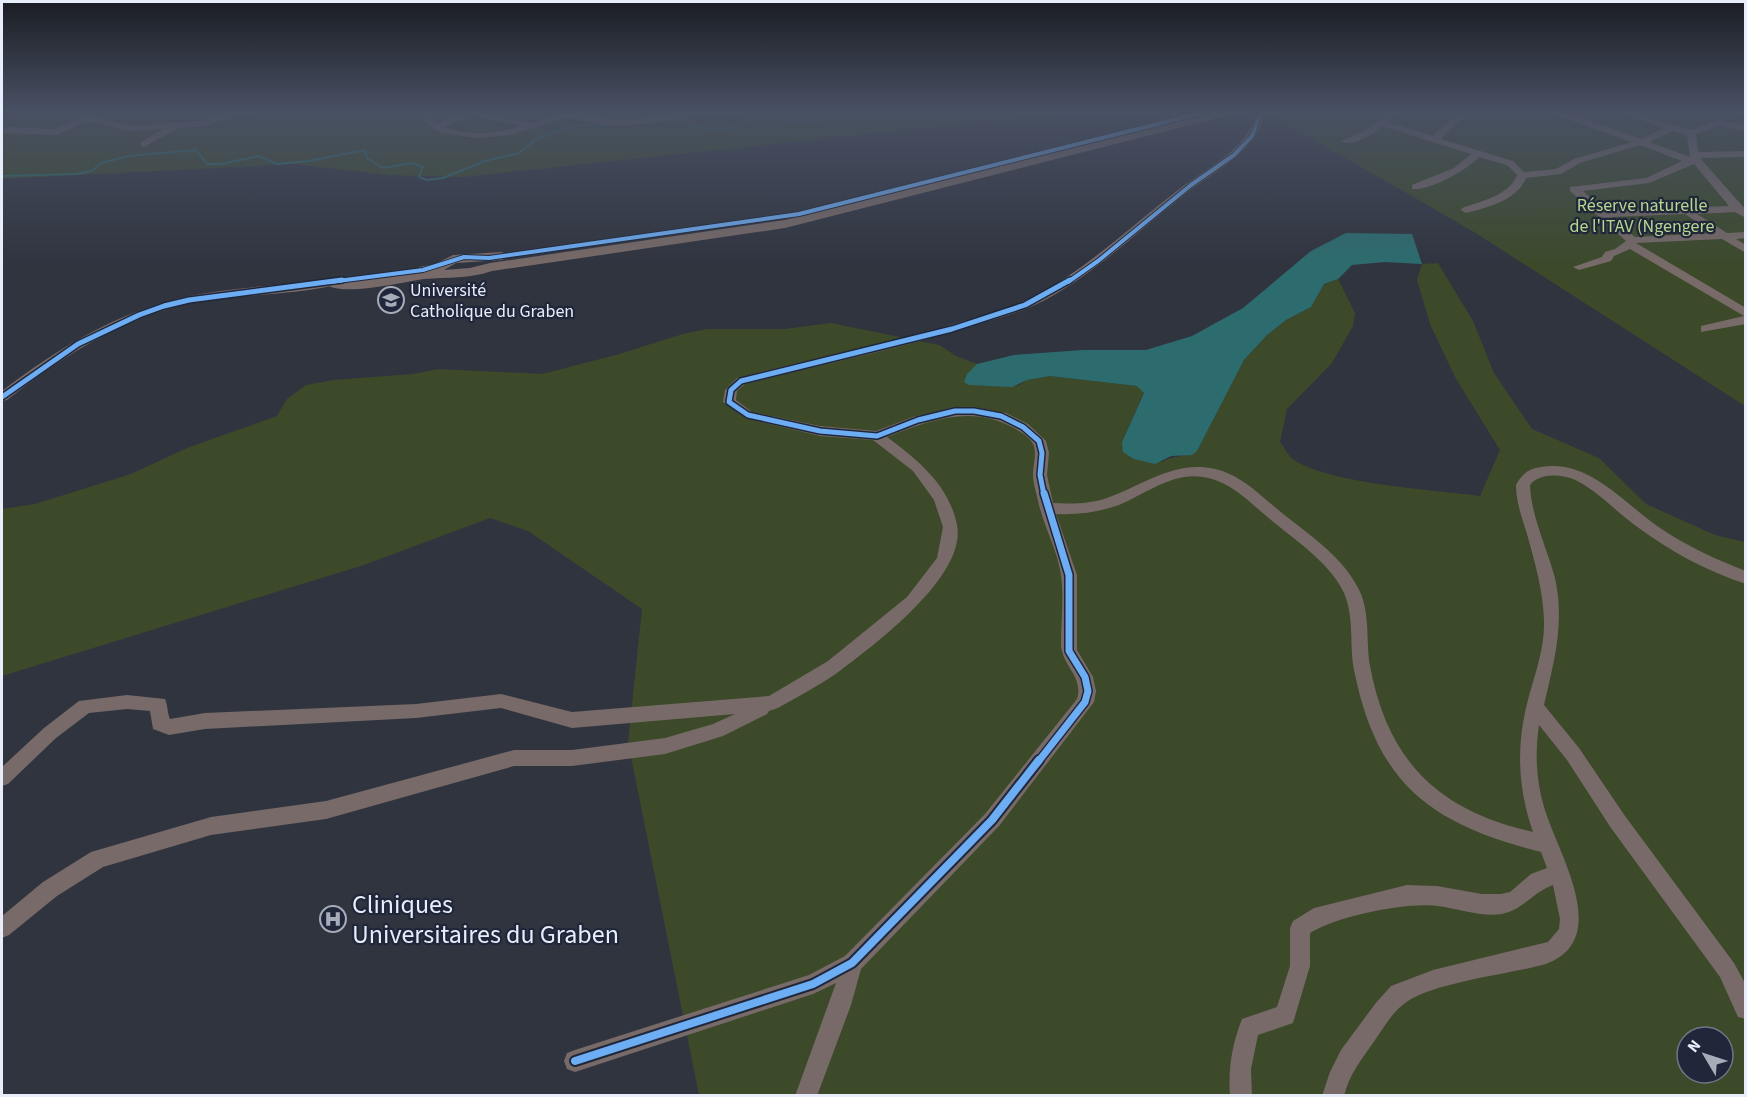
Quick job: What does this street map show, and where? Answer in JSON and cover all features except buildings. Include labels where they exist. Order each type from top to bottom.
[{"type":"street","points":[[2,397],[78,344],[148,312],[189,300],[331,283],[353,284],[440,270],[466,275],[489,262],[799,214],[1001,163]]},
{"type":"street","points":[[489,262],[785,224],[1026,163]]},
{"type":"street","points":[[575,1061],[813,984],[852,963],[992,820],[1085,702],[1088,691],[1085,677],[1070,651],[1069,575],[1047,508],[1040,475],[1042,453],[1039,441],[1023,427],[1001,416],[974,411],[955,411],[918,420],[877,436],[820,431],[748,415],[729,402],[731,390],[741,381],[935,335],[1037,300],[1101,257],[1190,186],[1223,163]]},
{"type":"street","points":[[1416,187],[1459,169],[1466,163]]},
{"type":"street","points":[[1510,163],[1522,175],[1558,172],[1573,163]]},
{"type":"street","points":[[1685,163],[1651,180],[1574,189],[1631,242],[1746,313]]},
{"type":"street","points":[[1698,163],[1742,212]]},
{"type":"street","points":[[1466,210],[1508,193],[1520,183],[1522,175]]},
{"type":"street","points":[[1725,195],[1746,198]]},
{"type":"street","points":[[1601,214],[1742,212]]},
{"type":"street","points":[[1689,213],[1746,250]]},
{"type":"street","points":[[1579,267],[1607,259],[1609,254],[1631,242],[1671,237],[1746,235]]},
{"type":"street","points":[[1705,329],[1746,319]]},
{"type":"street","points":[[2,928],[50,889],[98,859],[211,826],[326,810],[514,758],[572,758],[665,746],[717,731],[772,703],[834,666],[913,601],[944,561],[950,527],[941,499],[918,468],[877,436]]},
{"type":"street","points":[[1047,508],[1059,510],[1096,506],[1180,471],[1199,470],[1218,474],[1237,485],[1320,552],[1353,594],[1362,667],[1374,712],[1393,756],[1420,789],[1439,804],[1491,830],[1546,844]]},
{"type":"street","points":[[1333,1095],[1335,1084],[1348,1057],[1401,992],[1445,976],[1496,967],[1554,950],[1569,932],[1571,917],[1558,873],[1534,810],[1528,765],[1529,735],[1552,630],[1549,588],[1539,544],[1523,496],[1522,485],[1535,473],[1560,472],[1582,478],[1629,514],[1689,553],[1715,567],[1746,578]]},
{"type":"street","points":[[2,778],[50,733],[85,706],[127,702],[159,704],[158,712],[161,719],[159,724],[169,727],[204,721],[416,711],[501,701],[572,720],[772,703]]},
{"type":"street","points":[[1535,707],[1573,754],[1618,822],[1727,970],[1746,1009]]},
{"type":"street","points":[[1241,1095],[1239,1080],[1242,1051],[1250,1027],[1285,1015],[1300,966],[1300,928],[1321,915],[1377,904],[1407,895],[1437,896],[1482,904],[1501,904],[1515,900],[1538,881],[1558,873]]},
{"type":"street","points":[[806,1095],[840,1005],[852,963]]},
{"type":"green space","points":[[2,163],[594,163],[464,177],[387,175],[294,164],[2,179]]},
{"type":"green space","name":"Réserve naturelle de l'ITAV (Ngengere","points":[[1354,163],[1745,163],[1745,406],[1474,232]]},
{"type":"green space","points":[[1438,263],[1473,321],[1494,373],[1532,429],[1599,458],[1646,504],[1715,535],[1745,542],[1745,1095],[699,1095],[628,742],[642,609],[528,531],[490,518],[364,565],[2,676],[2,509],[35,504],[131,474],[187,448],[277,416],[287,399],[306,385],[333,380],[413,374],[439,369],[542,374],[707,329],[785,329],[831,323],[939,345],[956,356],[977,364],[969,385],[1017,386],[1027,380],[1050,376],[1138,386],[1144,392],[1122,442],[1162,462],[1197,451],[1244,360],[1267,335],[1286,320],[1311,307],[1324,284],[1338,279],[1355,313],[1353,326],[1332,363],[1287,409],[1280,442],[1294,460],[1332,475],[1384,485],[1480,496],[1500,450],[1455,377],[1430,324],[1417,280],[1422,264]]},
{"type":"shaded area","points":[[1346,233],[1412,234],[1422,264],[1385,262],[1352,265],[1338,279],[1324,284],[1311,307],[1286,320],[1267,335],[1244,360],[1197,451],[1192,455],[1171,456],[1155,464],[1134,459],[1123,452],[1122,442],[1144,393],[1137,386],[1050,376],[1027,380],[1012,387],[969,385],[964,382],[967,374],[977,364],[1014,355],[1083,350],[1146,350],[1192,336],[1243,308],[1311,251]]},
{"type":"waterway","points":[[2,176],[76,174],[92,171],[101,163]]},
{"type":"waterway","points":[[206,163],[225,163]]},
{"type":"waterway","points":[[275,163],[286,163]]},
{"type":"waterway","points":[[375,163],[383,168],[411,163]]},
{"type":"waterway","points":[[413,163],[423,167],[419,177],[427,180],[443,178],[480,163]]},
{"type":"cycle path","points":[[2,397],[78,344],[139,315],[189,300],[423,270],[464,257],[489,258],[799,214],[1001,163]]},
{"type":"cycle path","points":[[575,1061],[813,984],[852,963],[992,820],[1085,702],[1088,691],[1085,677],[1069,651],[1069,575],[1047,508],[1040,475],[1042,453],[1039,441],[1023,427],[1001,416],[974,411],[955,411],[918,420],[877,436],[820,431],[748,415],[729,402],[731,390],[741,381],[952,329],[1025,305],[1079,275],[1191,185],[1223,163]]},
{"type":"place","name":"Université Catholique du Graben","points":[[391,300]]},
{"type":"place","name":"Cliniques Universitaires du Graben","points":[[333,919]]}]
